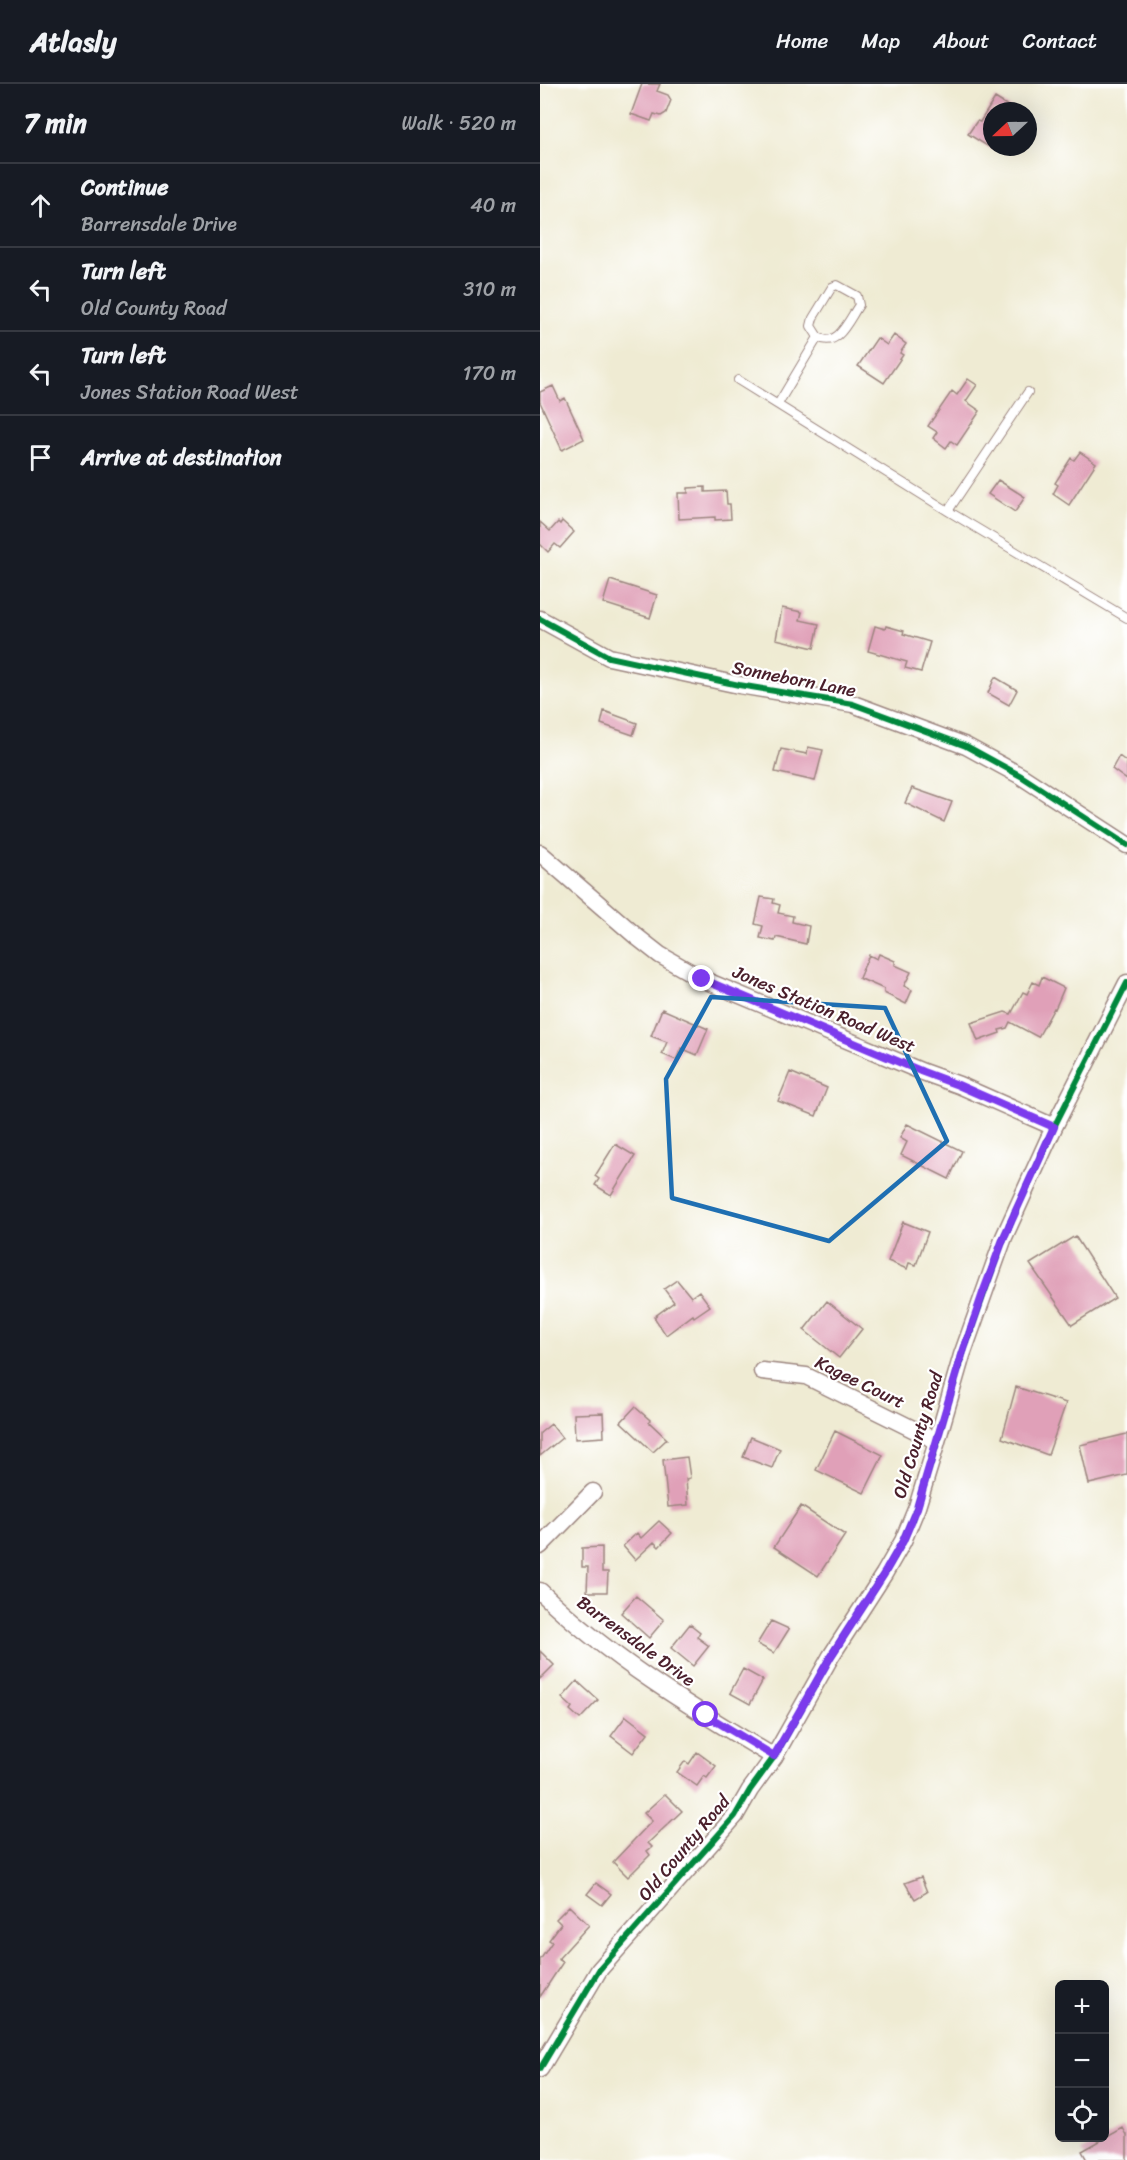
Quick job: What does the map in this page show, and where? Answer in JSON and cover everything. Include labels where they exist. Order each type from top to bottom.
[{"type":"street","name":"Sonneborn Lane","points":[[540,620],[609,657],[739,685],[853,704],[966,746],[1021,776],[1127,845]]},
{"type":"street","name":"Jones Station Road West","points":[[540,853],[660,955],[702,979],[1054,1127]]},
{"type":"street","name":"Old County Road","points":[[540,2068],[598,1970],[735,1816],[774,1756],[831,1656],[903,1541],[917,1508],[962,1355],[1004,1237],[1054,1127],[1127,983]]},
{"type":"street","name":"Kagee Court","points":[[762,1371],[806,1376],[937,1441]]},
{"type":"street","points":[[540,1546],[593,1492]]},
{"type":"street","name":"Barrensdale Drive","points":[[540,1591],[597,1641],[647,1678],[774,1756]]},
{"type":"lane","points":[[837,285],[857,296],[859,305],[837,338],[830,341],[818,337],[811,326],[813,318],[832,287],[837,285]]},
{"type":"lane","points":[[778,404],[818,337]]},
{"type":"lane","points":[[738,380],[948,511],[1127,618]]},
{"type":"lane","points":[[948,511],[1028,392]]},
{"type":"highlighted area","points":[[711,997],[885,1008],[947,1141],[829,1241],[672,1198],[666,1079]]},
{"type":"building","points":[[642,84],[660,84],[657,91],[668,95],[671,100],[666,113],[661,116],[654,114],[651,121],[631,114]]},
{"type":"building","points":[[983,117],[983,143],[968,134],[977,121],[980,122]]},
{"type":"building","points":[[894,335],[906,344],[900,353],[903,355],[884,383],[858,366],[877,338],[887,345]]},
{"type":"building","points":[[968,379],[977,385],[966,401],[980,411],[957,445],[951,441],[946,448],[933,438],[937,432],[928,426],[952,391],[957,395]]},
{"type":"building","points":[[553,386],[560,401],[565,398],[584,439],[562,450],[540,402],[540,392]]},
{"type":"building","points":[[1080,452],[1096,463],[1069,505],[1053,494],[1058,485],[1055,483],[1071,458],[1074,460]]},
{"type":"building","points":[[998,480],[1025,497],[1015,512],[988,494]]},
{"type":"building","points":[[705,487],[705,492],[726,491],[731,519],[715,520],[715,517],[679,519],[678,493],[688,493],[688,488]]},
{"type":"building","points":[[562,521],[574,532],[560,548],[555,544],[548,552],[540,544],[540,522],[550,531]]},
{"type":"building","points":[[610,580],[657,595],[650,618],[603,603]]},
{"type":"building","points":[[782,608],[802,612],[800,620],[819,624],[814,648],[776,639]]},
{"type":"building","points":[[875,626],[885,629],[886,626],[904,631],[903,634],[930,642],[921,672],[905,668],[907,662],[868,651]]},
{"type":"building","points":[[995,677],[1017,690],[1009,705],[988,693]]},
{"type":"building","points":[[604,711],[637,723],[633,735],[601,724]]},
{"type":"building","points":[[808,747],[823,750],[815,781],[775,772],[781,749],[807,754]]},
{"type":"building","points":[[1119,756],[1127,762],[1127,780],[1112,769]]},
{"type":"building","points":[[912,788],[952,802],[944,822],[905,803]]},
{"type":"building","points":[[761,897],[774,899],[773,903],[780,905],[778,913],[793,916],[792,922],[809,926],[806,944],[776,937],[775,941],[760,938],[763,926],[755,924]]},
{"type":"building","points":[[879,954],[911,972],[904,986],[912,990],[906,1004],[884,993],[884,989],[859,978],[869,955],[877,959]]},
{"type":"building","points":[[1042,977],[1064,988],[1055,1009],[1038,1037],[1010,1022],[1007,1028],[999,1030],[1000,1033],[978,1041],[971,1023],[1005,1012],[1011,1014],[1023,992],[1027,994],[1033,982],[1039,985]]},
{"type":"building","points":[[662,1009],[708,1029],[697,1055],[681,1048],[676,1060],[662,1054],[667,1042],[651,1036]]},
{"type":"building","points":[[790,1072],[827,1088],[816,1116],[778,1101]]},
{"type":"building","points":[[907,1124],[962,1151],[949,1179],[901,1155],[907,1142],[900,1138]]},
{"type":"building","points":[[615,1144],[635,1156],[611,1195],[595,1185],[599,1179],[595,1176]]},
{"type":"building","points":[[903,1222],[928,1232],[916,1265],[909,1263],[907,1269],[888,1261]]},
{"type":"building","points":[[1075,1236],[1115,1298],[1072,1325],[1030,1264]]},
{"type":"building","points":[[677,1280],[691,1297],[699,1291],[710,1306],[694,1317],[693,1315],[666,1335],[654,1317],[674,1302],[664,1289]]},
{"type":"building","points":[[827,1301],[862,1329],[839,1358],[804,1330]]},
{"type":"building","points":[[1016,1387],[1066,1403],[1048,1455],[1002,1438]]},
{"type":"building","points":[[635,1407],[667,1439],[653,1452],[621,1422]]},
{"type":"building","points":[[603,1413],[604,1437],[575,1439],[574,1414]]},
{"type":"building","points":[[551,1424],[562,1438],[540,1456],[540,1433]]},
{"type":"building","points":[[835,1431],[883,1455],[864,1493],[816,1470]]},
{"type":"building","points":[[1127,1434],[1127,1475],[1089,1484],[1080,1445]]},
{"type":"building","points":[[751,1437],[780,1449],[772,1468],[743,1457]]},
{"type":"building","points":[[687,1457],[690,1478],[686,1479],[688,1505],[668,1507],[663,1460]]},
{"type":"building","points":[[801,1506],[845,1535],[818,1576],[774,1547]]},
{"type":"building","points":[[659,1521],[672,1533],[659,1547],[654,1542],[635,1560],[623,1546],[637,1533],[641,1538]]},
{"type":"building","points":[[602,1547],[602,1572],[608,1572],[607,1592],[587,1592],[588,1567],[582,1567],[582,1548]]},
{"type":"building","points":[[636,1596],[664,1620],[649,1638],[621,1613]]},
{"type":"building","points":[[771,1621],[789,1629],[774,1653],[757,1644]]},
{"type":"building","points":[[690,1624],[700,1632],[697,1637],[709,1646],[693,1666],[671,1648]]},
{"type":"building","points":[[540,1651],[554,1665],[540,1679]]},
{"type":"building","points":[[743,1669],[763,1680],[750,1704],[730,1693]]},
{"type":"building","points":[[577,1681],[598,1700],[580,1719],[562,1698]]},
{"type":"building","points":[[626,1716],[648,1733],[633,1753],[611,1736]]},
{"type":"building","points":[[697,1752],[716,1766],[707,1778],[704,1776],[697,1786],[677,1772],[685,1761],[689,1764]]},
{"type":"building","points":[[665,1794],[682,1811],[648,1843],[652,1847],[647,1851],[650,1855],[628,1877],[613,1862],[652,1821],[644,1813]]},
{"type":"building","points":[[921,1877],[927,1892],[915,1899],[905,1883]]},
{"type":"building","points":[[596,1883],[611,1894],[602,1905],[587,1894]]},
{"type":"building","points":[[569,1906],[589,1925],[558,1959],[563,1962],[540,1997],[540,1960],[552,1942],[549,1940],[561,1924],[556,1919]]},
{"type":"building","points":[[1123,2128],[1127,2135],[1127,2160],[1087,2160],[1082,2151],[1098,2142],[1109,2142],[1109,2136]]},
{"type":"cycle path","points":[[540,619],[609,657],[739,685],[853,704],[966,746],[1021,776],[1127,845]]},
{"type":"cycle path","points":[[540,2069],[599,1970],[735,1816],[750,1790],[774,1757],[831,1656],[903,1541],[917,1507],[962,1355],[1004,1237],[1054,1127],[1127,983]]},
{"type":"route","points":[[702,979],[1054,1127],[1004,1237],[962,1355],[917,1508],[903,1541],[884,1574],[831,1656],[774,1756],[706,1715]]}]
